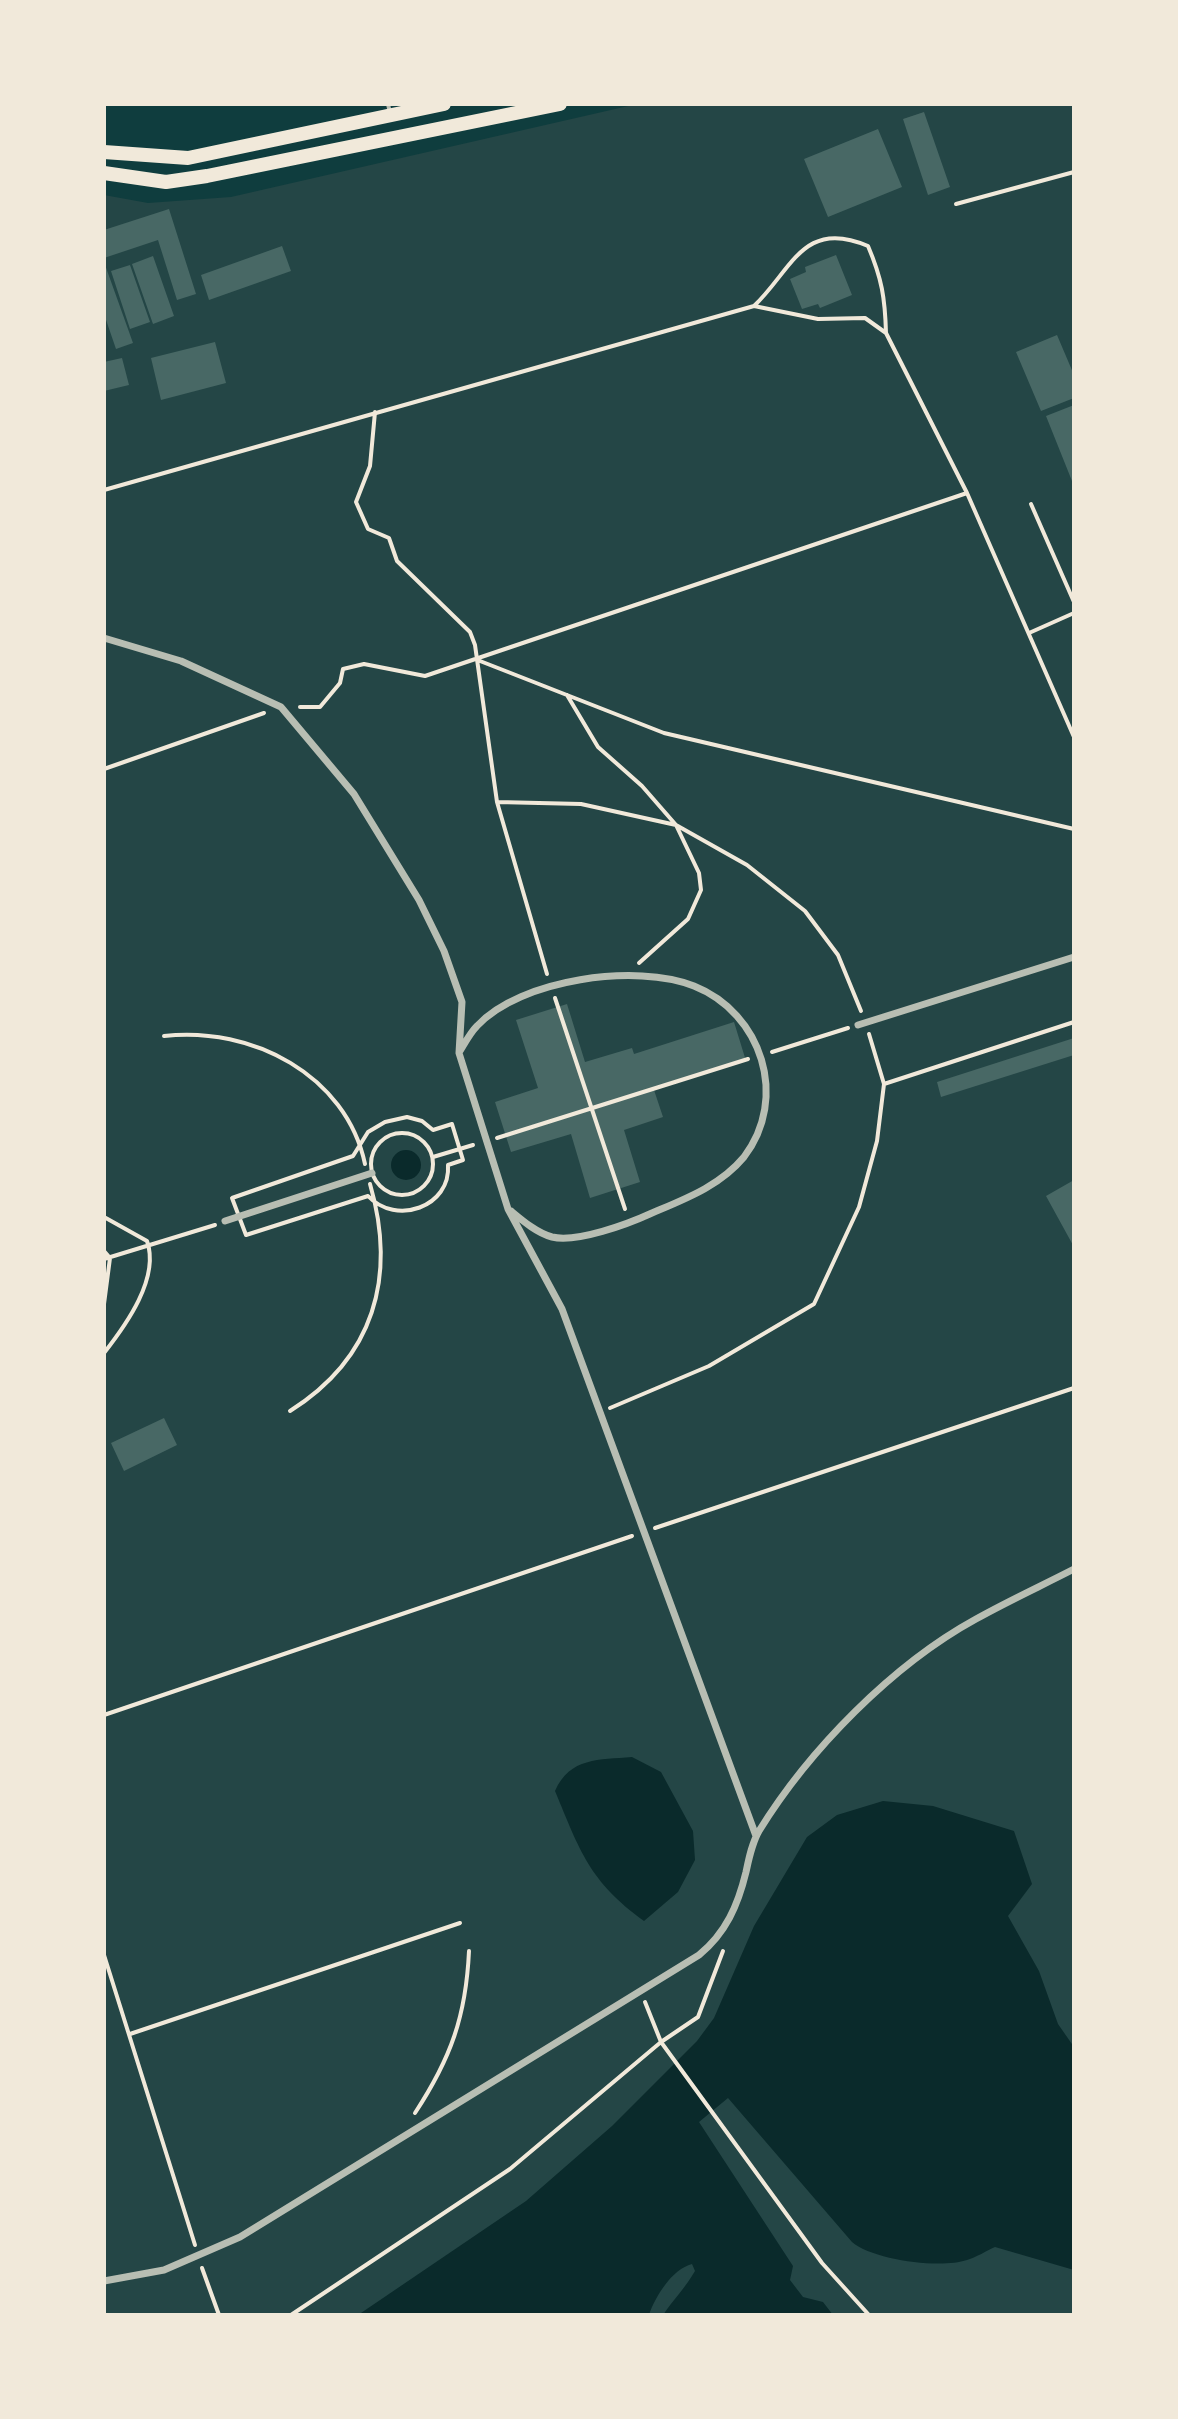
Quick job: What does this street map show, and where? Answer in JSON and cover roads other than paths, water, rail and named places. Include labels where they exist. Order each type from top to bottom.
[{"type":"main road","points":[[104,152],[188,158],[389,110],[444,104]]},
{"type":"main road","points":[[104,173],[166,182],[207,176],[560,104]]},
{"type":"street","points":[[104,638],[181,661],[281,707],[354,794],[419,900],[444,951],[462,1002],[459,1053],[508,1209],[562,1309],[756,1836]]},
{"type":"street","points":[[858,1025],[1074,957]]},
{"type":"street","points":[[459,1053],[477,1025],[502,1007],[567,981],[622,977],[671,979],[696,987],[720,1000],[744,1025],[762,1055],[767,1103],[759,1130],[744,1156],[702,1191],[629,1223],[587,1234],[554,1237],[508,1209]]},
{"type":"street","points":[[225,1221],[370,1174]]},
{"type":"street","points":[[104,2281],[164,2270],[240,2237],[699,1955],[715,1942],[729,1921],[740,1899],[756,1836],[802,1767],[885,1686],[974,1620],[1074,1569]]}]
